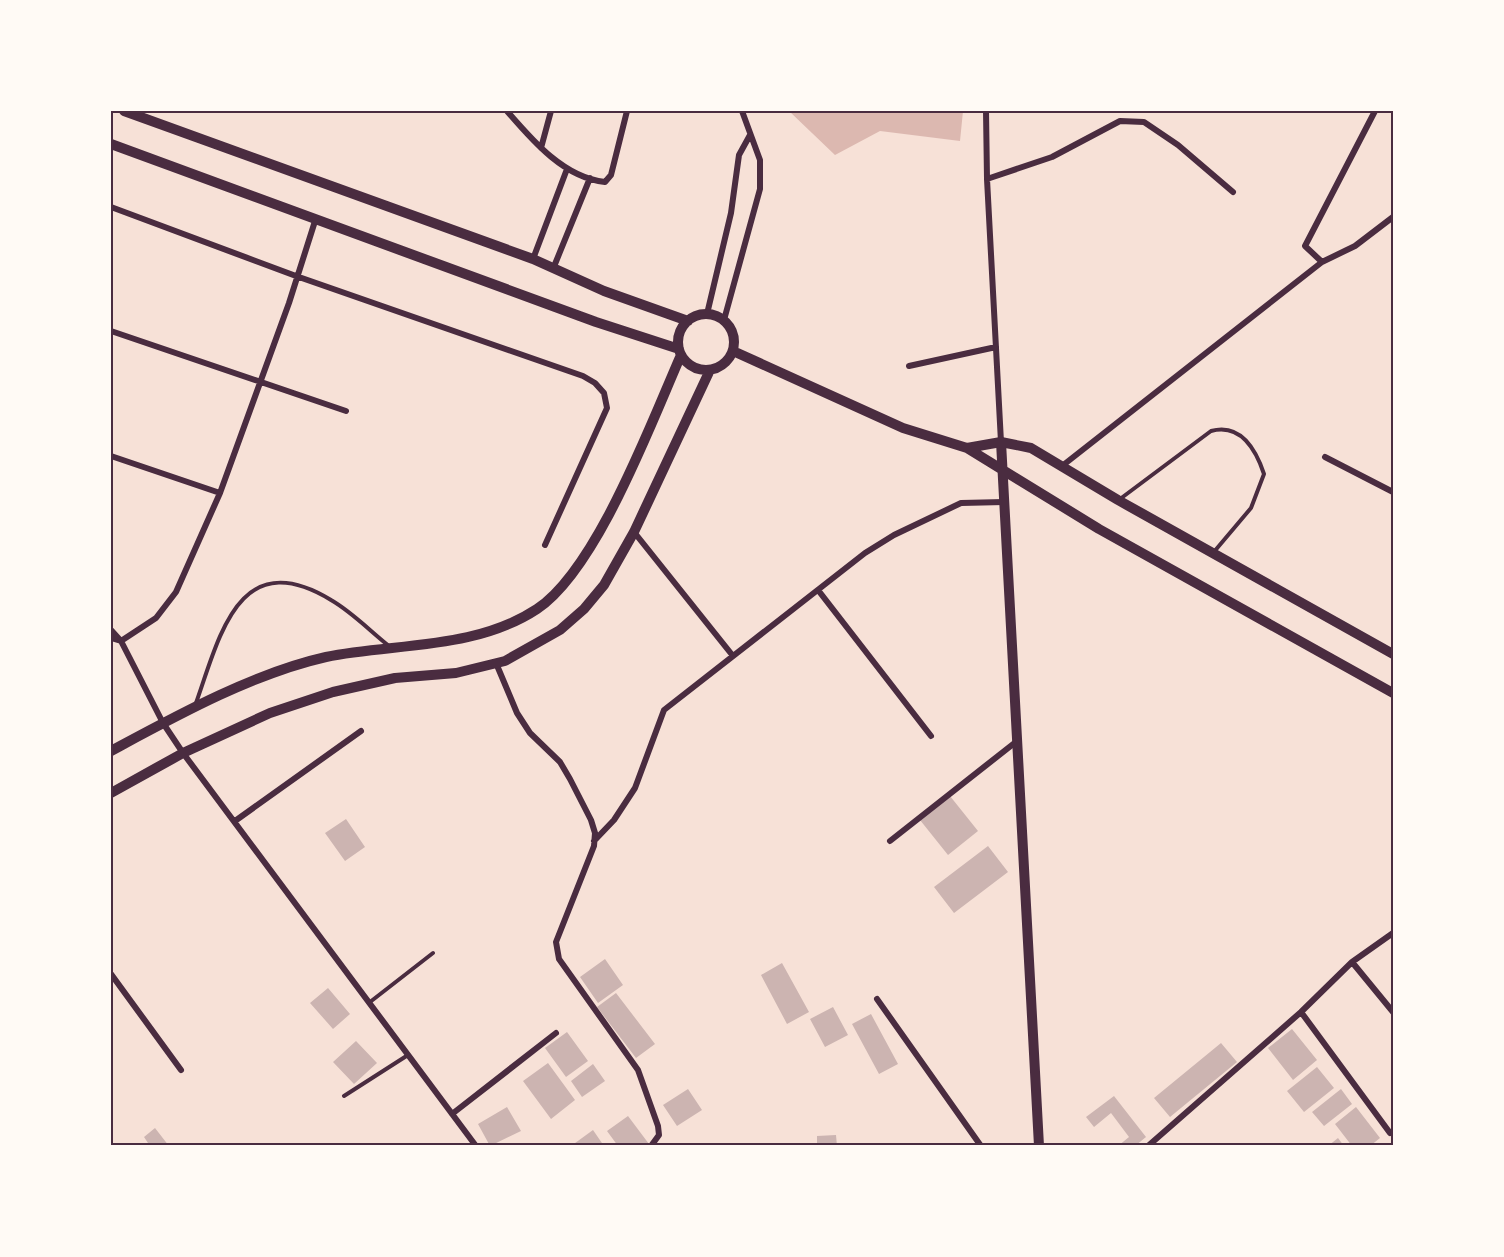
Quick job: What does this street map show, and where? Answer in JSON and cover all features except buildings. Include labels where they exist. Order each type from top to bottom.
[{"type":"street","points":[[124,111],[533,259],[604,291],[688,321]]},
{"type":"street","points":[[507,111],[541,148],[567,169],[604,182],[611,175],[627,111]]},
{"type":"street","points":[[541,148],[551,111]]},
{"type":"street","points":[[724,321],[760,189],[760,160],[742,111]]},
{"type":"street","points":[[986,111],[987,179],[1040,1146]]},
{"type":"street","points":[[1322,262],[1305,246],[1375,111]]},
{"type":"street","points":[[987,179],[1052,157],[1120,121],[1144,122],[1178,145],[1233,192]]},
{"type":"street","points":[[707,314],[730,213],[740,155],[750,135]]},
{"type":"street","points":[[111,144],[316,217],[680,352],[697,369],[710,370],[723,365],[733,351],[733,335],[724,321],[707,314],[688,321],[680,333],[680,352],[605,519],[584,559],[563,585],[537,609],[504,625],[459,640],[327,657],[276,671],[163,723],[111,751]]},
{"type":"street","points":[[533,259],[567,169]]},
{"type":"street","points":[[554,268],[590,178]]},
{"type":"street","points":[[111,207],[296,276],[552,364],[595,383],[604,393],[606,408],[545,545]]},
{"type":"street","points":[[121,641],[156,618],[176,592],[220,493],[260,384],[316,217]]},
{"type":"street","points":[[1062,466],[1322,262],[1355,246],[1393,218]]},
{"type":"street","points":[[111,332],[260,384],[346,411]]},
{"type":"street","points":[[909,366],[996,347]]},
{"type":"street","points":[[733,351],[903,428],[967,448],[1210,593],[1393,693]]},
{"type":"street","points":[[111,793],[183,753],[270,713],[333,692],[395,678],[456,673],[505,661],[560,630],[584,609],[604,585],[634,532],[710,370]]},
{"type":"street","points":[[967,448],[1001,442],[1031,447],[1118,500],[1393,654]]},
{"type":"street","points":[[111,456],[220,493]]},
{"type":"street","points":[[1324,457],[1393,492]]},
{"type":"street","points":[[594,841],[614,820],[635,788],[664,710],[865,553],[961,503],[1004,502]]},
{"type":"street","points":[[634,532],[733,656]]},
{"type":"street","points":[[818,590],[931,736]]},
{"type":"street","points":[[111,630],[121,641],[163,723],[183,753],[476,1146]]},
{"type":"street","points":[[111,638],[121,641]]},
{"type":"street","points":[[496,663],[517,713],[530,733],[560,762],[591,820],[594,841],[577,895],[556,942],[557,951],[559,959],[638,1070],[658,1126],[658,1135],[651,1146]]},
{"type":"street","points":[[235,821],[361,731]]},
{"type":"street","points":[[890,841],[1018,741]]},
{"type":"street","points":[[1148,1146],[1300,1012],[1353,962],[1393,933]]},
{"type":"street","points":[[1353,962],[1393,1012]]},
{"type":"street","points":[[111,974],[182,1070]]},
{"type":"street","points":[[877,999],[981,1146]]},
{"type":"street","points":[[1300,1012],[1390,1133]]},
{"type":"street","points":[[452,1114],[556,1033]]},
{"type":"lane","points":[[1118,500],[1211,431],[1225,428],[1237,432],[1259,459],[1264,474],[1251,508],[1213,554]]},
{"type":"lane","points":[[194,709],[219,639],[231,615],[242,600],[255,589],[271,581],[308,587],[333,601],[393,648]]},
{"type":"lane","points":[[369,1003],[433,953]]},
{"type":"lane","points":[[344,1096],[408,1055]]},
{"type":"shaded area","points":[[789,111],[963,111],[960,141],[880,131],[835,155]]}]
